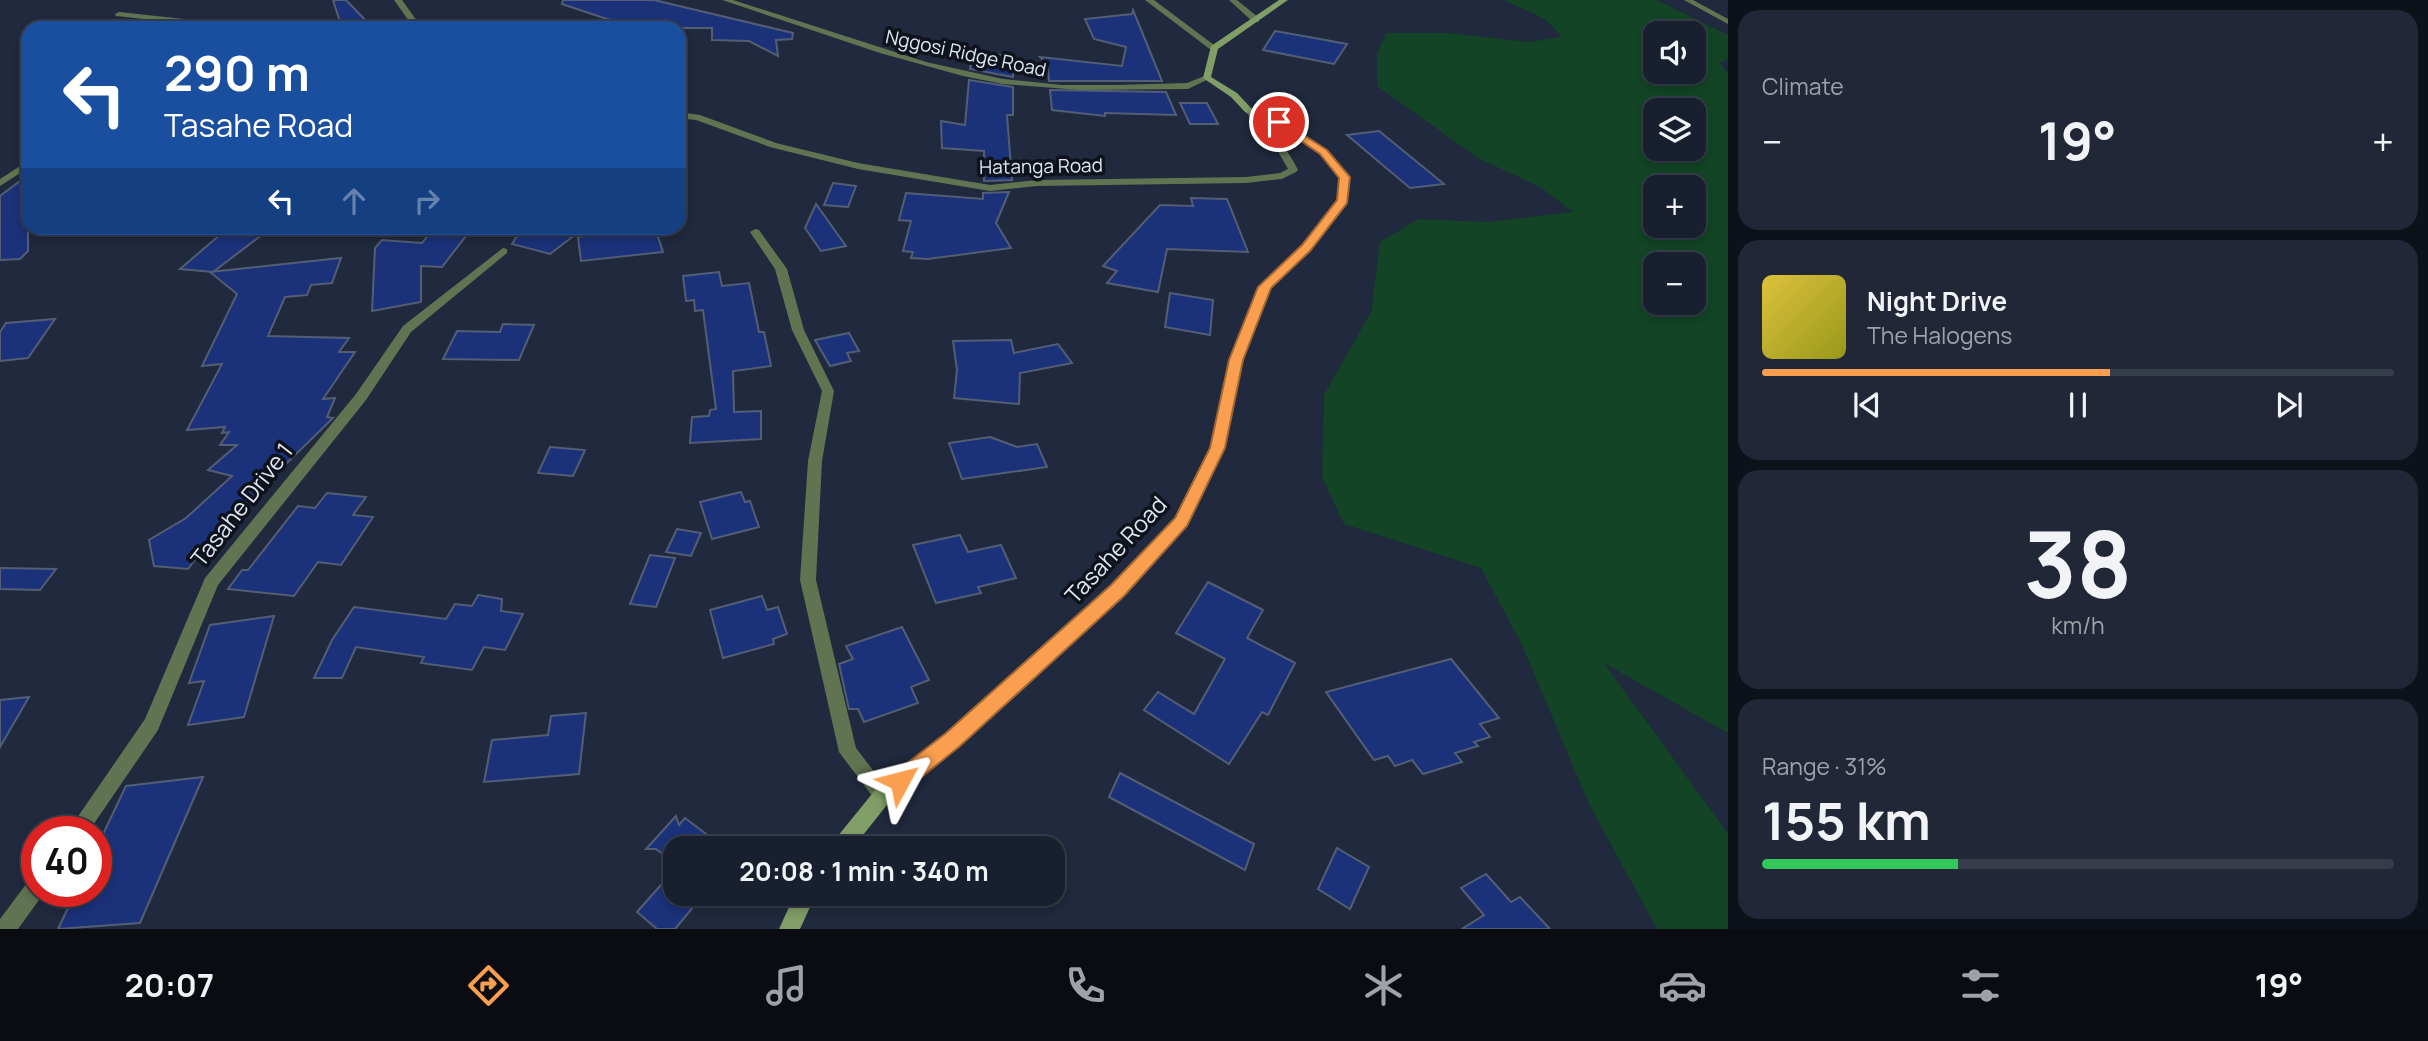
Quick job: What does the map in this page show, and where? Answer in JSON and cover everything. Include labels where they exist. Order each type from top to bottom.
[{"type":"street","points":[[398,0],[413,21]]},
{"type":"street","name":"Nggosi Ridge Road","points":[[726,0],[875,50],[958,71],[1043,86],[1188,86],[1207,78]]},
{"type":"street","points":[[753,8],[761,0]]},
{"type":"street","points":[[1149,0],[1214,48]]},
{"type":"street","points":[[1233,0],[1256,20]]},
{"type":"street","points":[[1207,78],[1214,48],[1284,0]]},
{"type":"street","points":[[1688,0],[1728,22]]},
{"type":"street","points":[[119,15],[184,21]]},
{"type":"street","name":"Tasahe Road","points":[[850,836],[883,795],[953,739],[1118,590],[1181,522],[1217,448],[1236,360],[1265,287],[1306,248],[1343,200],[1345,177],[1323,152],[1279,122],[1248,110],[1234,95],[1207,78]]},
{"type":"street","name":"Hatanga Road","points":[[686,116],[697,117],[773,145],[858,166],[990,188],[1037,183],[1245,180],[1282,176],[1293,170],[1288,154],[1260,127],[1248,110]]},
{"type":"street","points":[[0,183],[21,169]]},
{"type":"street","points":[[755,232],[781,268],[797,330],[828,391],[814,461],[808,580],[848,752],[883,795]]},
{"type":"street","name":"Tasahe Drive 1","points":[[88,816],[152,724],[211,582],[360,397],[407,329],[503,251]]},
{"type":"street","points":[[789,929],[800,906]]},
{"type":"street","points":[[5,929],[21,907]]},
{"type":"green space","points":[[1504,0],[1657,0],[1700,21],[1643,21],[1643,84],[1706,84],[1706,24],[1728,35],[1728,59],[1720,63],[1728,74],[1728,733],[1604,663],[1728,834],[1728,929],[1657,929],[1590,806],[1521,643],[1481,568],[1344,524],[1322,477],[1324,395],[1371,312],[1380,242],[1418,219],[1487,222],[1573,212],[1540,187],[1478,158],[1377,86],[1377,54],[1386,33],[1449,33],[1529,42],[1562,37],[1545,19]]},
{"type":"building","points":[[333,0],[346,0],[366,21],[340,21]]},
{"type":"building","points":[[563,0],[654,0],[793,33],[792,39],[776,40],[778,56],[749,41],[712,40],[712,28],[686,28],[686,21],[613,21],[562,4]]},
{"type":"building","points":[[1133,10],[1162,81],[1049,81],[1048,66],[1040,57],[1122,66],[1126,47],[1094,39],[1085,19],[1132,14]]},
{"type":"building","points":[[1275,31],[1347,44],[1334,64],[1263,50]]},
{"type":"building","points":[[972,52],[1014,56],[1013,77],[970,69]]},
{"type":"building","points":[[969,80],[1013,87],[1013,115],[1007,115],[1012,180],[984,181],[984,151],[942,148],[941,121],[965,125]]},
{"type":"building","points":[[1050,90],[1166,92],[1176,115],[1105,113],[1105,116],[1052,110]]},
{"type":"building","points":[[1180,103],[1207,103],[1218,124],[1190,124]]},
{"type":"building","points":[[1379,131],[1444,184],[1410,188],[1347,135]]},
{"type":"building","points":[[21,180],[21,235],[28,235],[28,251],[20,259],[0,260],[0,196]]},
{"type":"building","points":[[833,183],[856,186],[848,207],[824,205]]},
{"type":"building","points":[[1009,192],[996,223],[1011,248],[928,259],[911,258],[913,252],[903,251],[911,221],[899,220],[906,193],[983,199],[983,193]]},
{"type":"building","points":[[1191,198],[1227,199],[1248,252],[1167,249],[1158,292],[1107,283],[1117,271],[1103,266],[1160,205],[1193,206]]},
{"type":"building","points":[[816,204],[846,246],[821,251],[805,228]]},
{"type":"building","points":[[220,235],[262,235],[213,272],[180,269]]},
{"type":"building","points":[[428,235],[467,235],[442,267],[421,266],[421,302],[372,311],[375,248],[382,240],[422,243]]},
{"type":"building","points":[[518,235],[575,235],[550,254],[512,244]]},
{"type":"building","points":[[657,235],[663,252],[581,261],[578,237]]},
{"type":"building","points":[[341,258],[332,283],[311,285],[307,295],[285,297],[268,336],[349,338],[339,352],[355,352],[323,399],[335,398],[327,417],[333,418],[244,505],[237,503],[188,569],[154,566],[149,540],[186,518],[232,476],[208,470],[237,445],[220,445],[229,432],[222,433],[225,427],[187,430],[222,364],[202,366],[237,294],[210,272]]},
{"type":"building","points":[[719,272],[722,286],[749,283],[759,332],[764,332],[771,366],[733,371],[734,412],[761,411],[761,439],[690,443],[692,417],[709,416],[710,410],[716,409],[703,310],[695,311],[694,300],[686,301],[683,276]]},
{"type":"building","points":[[1170,293],[1213,300],[1210,335],[1165,327]]},
{"type":"building","points":[[55,319],[28,358],[0,361],[0,332],[6,323]]},
{"type":"building","points":[[503,324],[534,325],[519,360],[443,359],[457,331],[500,332]]},
{"type":"building","points":[[849,333],[859,351],[847,353],[851,361],[830,366],[815,340]]},
{"type":"building","points":[[1011,340],[1014,353],[1058,344],[1072,363],[1020,373],[1019,404],[954,398],[957,370],[953,341]]},
{"type":"building","points":[[990,437],[1017,447],[1037,444],[1047,467],[962,479],[949,443]]},
{"type":"building","points":[[550,447],[585,450],[573,476],[538,473]]},
{"type":"building","points":[[741,492],[745,502],[750,501],[759,527],[712,539],[700,502]]},
{"type":"building","points":[[327,493],[366,497],[353,515],[373,517],[341,565],[318,562],[294,596],[228,589],[242,570],[248,570],[298,506],[315,508]]},
{"type":"building","points":[[677,529],[701,533],[691,556],[666,552]]},
{"type":"building","points":[[960,535],[968,552],[1001,545],[1016,578],[978,587],[981,593],[936,603],[913,545]]},
{"type":"building","points":[[650,555],[675,558],[656,607],[630,604]]},
{"type":"building","points":[[0,568],[56,569],[40,590],[0,589]]},
{"type":"building","points":[[1208,582],[1263,610],[1247,638],[1295,663],[1268,715],[1262,712],[1229,764],[1144,710],[1158,692],[1194,714],[1225,659],[1176,633]]},
{"type":"building","points":[[478,595],[502,599],[501,611],[523,614],[505,650],[484,647],[472,670],[421,663],[424,657],[356,647],[342,678],[314,678],[332,640],[354,607],[446,619],[455,604],[472,606]]},
{"type":"building","points":[[762,596],[767,610],[778,607],[787,634],[773,639],[774,644],[723,658],[710,610]]},
{"type":"building","points":[[274,616],[244,717],[188,725],[204,681],[189,683],[210,625]]},
{"type":"building","points":[[902,627],[929,680],[911,687],[918,703],[864,722],[858,709],[849,709],[839,664],[853,659],[846,646]]},
{"type":"building","points":[[1451,659],[1499,718],[1480,724],[1490,737],[1474,742],[1478,746],[1455,753],[1462,762],[1423,774],[1412,760],[1395,766],[1388,756],[1374,760],[1326,692]]},
{"type":"building","points":[[29,697],[0,747],[0,700]]},
{"type":"building","points":[[586,713],[579,774],[484,782],[492,740],[548,735],[551,716]]},
{"type":"building","points":[[1120,773],[1254,844],[1245,870],[1109,797]]},
{"type":"building","points":[[203,777],[140,923],[58,929],[68,907],[112,907],[112,816],[126,786]]},
{"type":"building","points":[[676,816],[679,825],[685,818],[709,836],[663,836],[663,854],[656,849],[646,849]]},
{"type":"building","points":[[1337,848],[1369,867],[1350,909],[1318,889]]},
{"type":"building","points":[[1486,874],[1511,902],[1520,897],[1550,929],[1462,929],[1484,915],[1461,888]]},
{"type":"building","points":[[663,883],[663,906],[694,906],[675,929],[657,929],[637,912]]},
{"type":"route","points":[[900,781],[953,739],[1118,590],[1181,522],[1217,448],[1236,360],[1265,287],[1306,248],[1343,200],[1345,177],[1323,152],[1279,122]]}]
